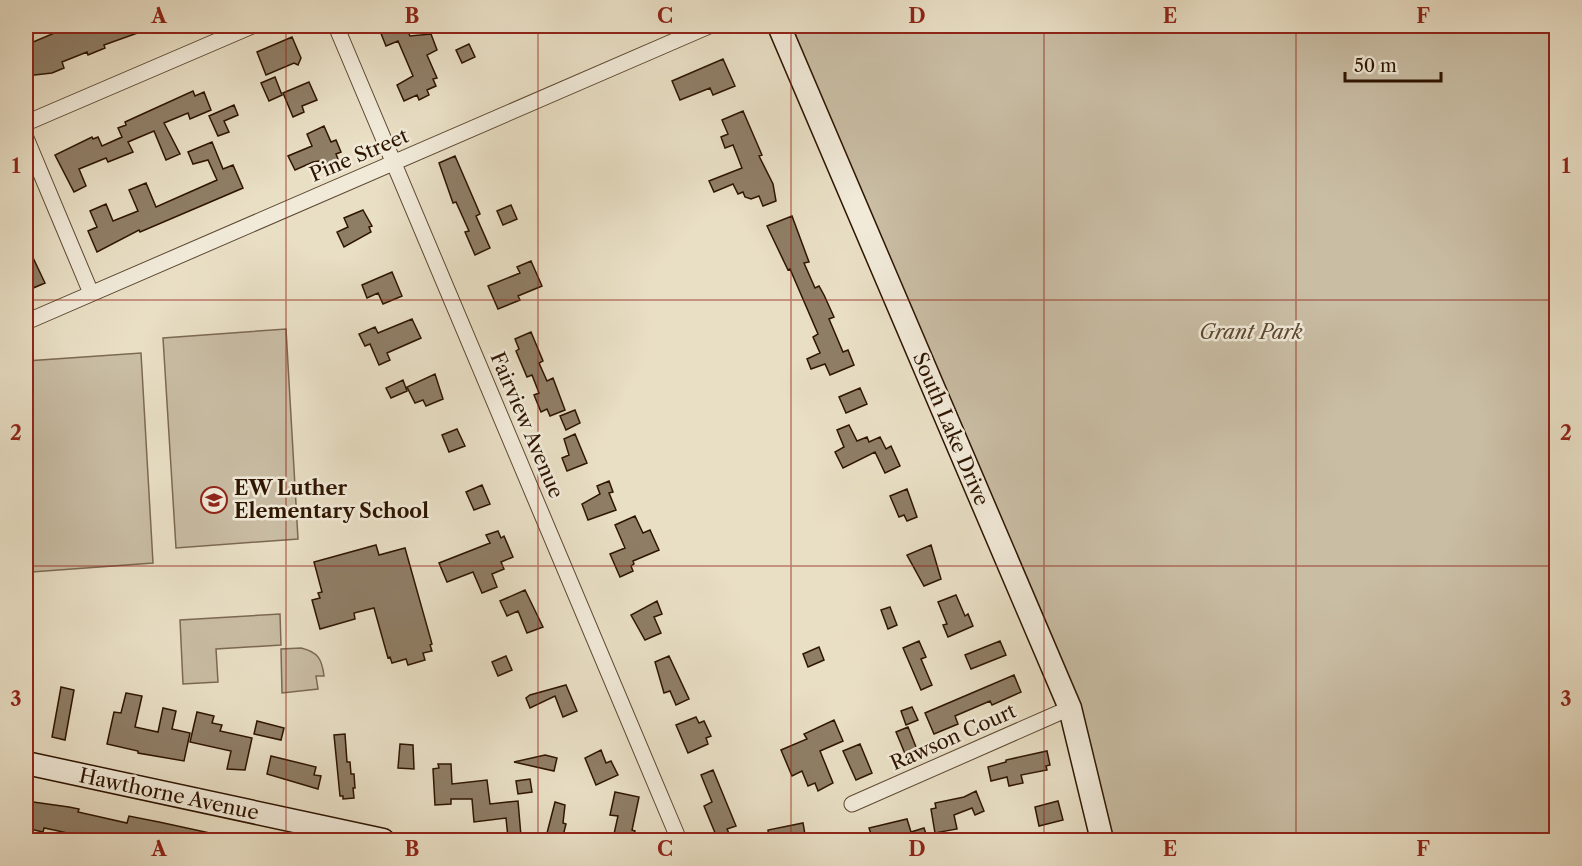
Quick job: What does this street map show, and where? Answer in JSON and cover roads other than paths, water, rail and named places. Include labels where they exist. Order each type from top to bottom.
[{"type":"street","points":[[26,123],[252,26]]},
{"type":"street","name":"Fairview Avenue","points":[[336,26],[679,840]]},
{"type":"street","name":"Pine Street","points":[[26,322],[709,26]]},
{"type":"street","name":"South Lake Drive","points":[[779,26],[1070,708],[1102,840]]},
{"type":"street","points":[[26,138],[91,293]]},
{"type":"street","name":"Rawson Court","points":[[852,804],[1070,708]]},
{"type":"street","name":"Hawthorne Avenue","points":[[26,763],[383,840]]},
{"type":"place","name":"EW Luther Elementary School","points":[[214,500]]},
{"type":"park label","name":"Grant Park","points":[[1251,332]]}]
